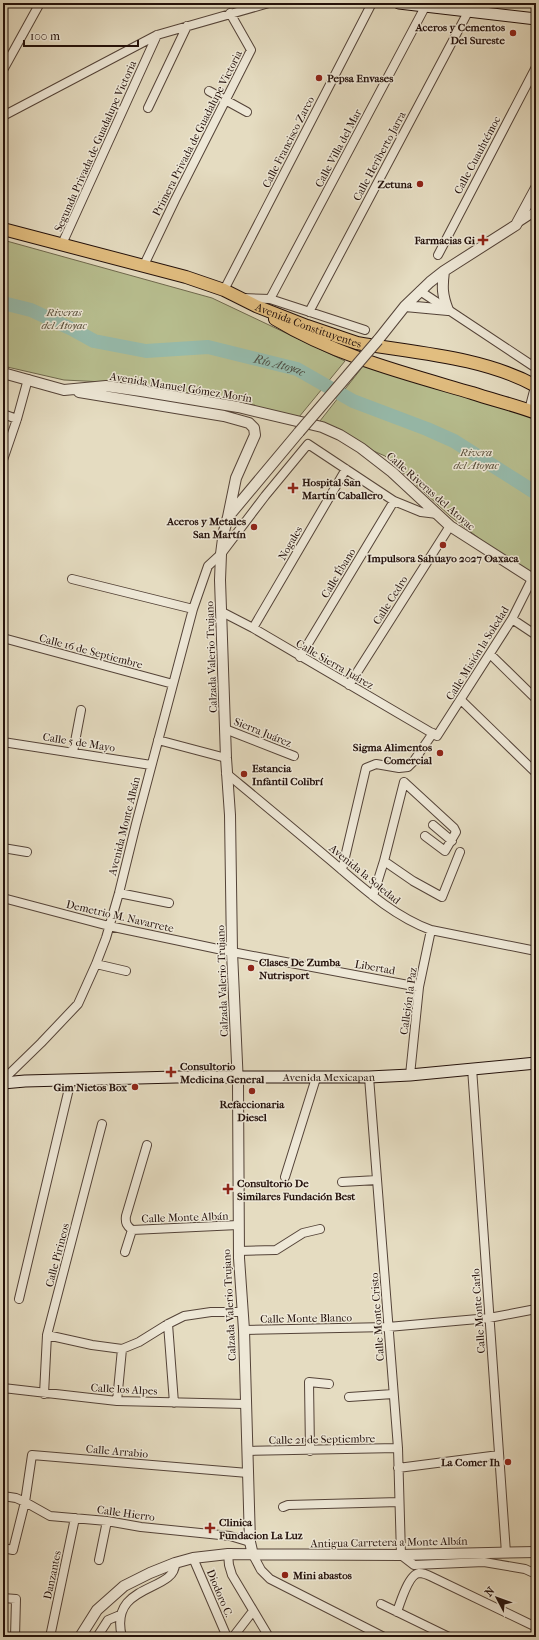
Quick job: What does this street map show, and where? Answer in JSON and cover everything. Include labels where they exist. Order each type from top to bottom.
[{"type":"main road","points":[[399,3],[468,12],[536,18]]},
{"type":"main road","points":[[3,229],[186,277],[224,290],[256,306]]},
{"type":"main road","name":"Avenida Constituyentes","points":[[256,306],[338,338],[357,343],[485,366],[536,385]]},
{"type":"main road","name":"Avenida Constituyentes","points":[[256,306],[291,329],[375,365],[532,412]]},
{"type":"main road","name":"Avenida Mexicapan","points":[[3,1083],[26,1081],[176,1077],[369,1077],[410,1075],[536,1063]]},
{"type":"street","points":[[3,70],[40,3]]},
{"type":"street","points":[[3,116],[157,35],[269,3]]},
{"type":"street","name":"Calle Francisco Zarco","points":[[224,290],[372,3]]},
{"type":"street","name":"Calle Villa del Mar","points":[[270,299],[425,7]]},
{"type":"street","name":"Calle Heriberto Jarra","points":[[309,312],[468,12]]},
{"type":"street","name":"Primera Privada de Guadalupe Victoria","points":[[144,265],[251,50],[230,14]]},
{"type":"street","points":[[148,108],[186,26]]},
{"type":"street","name":"Segunda Privada de Guadalupe Victoria","points":[[62,244],[157,35]]},
{"type":"street","name":"Calle Cuauhtémoc","points":[[438,254],[536,67]]},
{"type":"street","points":[[209,91],[247,112]]},
{"type":"street","points":[[516,225],[536,188]]},
{"type":"street","points":[[516,225],[536,210]]},
{"type":"street","name":"Calzada Valerio Trujano","points":[[253,1555],[250,1542],[244,1330],[238,1225],[237,1078],[232,952],[230,815],[226,773],[220,580],[224,531],[228,517],[405,306],[444,271],[516,225]]},
{"type":"street","points":[[444,271],[442,288],[443,298],[448,310]]},
{"type":"street","points":[[420,291],[536,368]]},
{"type":"street","points":[[242,298],[270,299],[365,330]]},
{"type":"street","points":[[405,306],[448,310]]},
{"type":"street","name":"Avenida Manuel Gómez Morín","points":[[3,373],[64,390],[106,386],[238,407],[308,424]]},
{"type":"street","points":[[3,460],[17,419],[28,379]]},
{"type":"street","points":[[532,412],[536,385]]},
{"type":"street","points":[[64,390],[224,416],[250,423],[254,428],[255,435],[236,478],[228,517]]},
{"type":"street","points":[[3,414],[17,419]]},
{"type":"street","name":"Calle Riveras del Atoyac","points":[[308,424],[322,427],[340,435],[361,448],[392,472],[450,526],[534,580]]},
{"type":"street","name":"Avenida Monte Albán","points":[[3,1080],[78,1004],[96,964],[119,893],[151,765],[193,609],[208,566],[221,554],[265,496],[308,444],[346,468]]},
{"type":"street","points":[[346,468],[394,501],[421,512],[437,514]]},
{"type":"street","name":"Nogales","points":[[253,628],[346,468]]},
{"type":"street","name":"Calle Ébano","points":[[300,657],[394,501]]},
{"type":"street","name":"Calle Cedro","points":[[349,685],[450,526]]},
{"type":"street","points":[[72,579],[193,609]]},
{"type":"street","name":"Calle Misión la Soledad","points":[[342,870],[366,768],[376,764],[399,768],[408,767],[413,762],[461,700],[512,619],[534,580]]},
{"type":"street","name":"Calle Sierra Juárez","points":[[222,612],[253,628],[435,735]]},
{"type":"street","points":[[512,619],[536,635]]},
{"type":"street","name":"Calle 16 de Septiembre","points":[[3,638],[173,684]]},
{"type":"street","points":[[490,654],[536,699]]},
{"type":"street","points":[[461,700],[536,773]]},
{"type":"street","points":[[73,752],[81,710]]},
{"type":"street","name":"Sierra Juárez","points":[[225,729],[294,756]]},
{"type":"street","points":[[158,740],[226,758]]},
{"type":"street","name":"Calle 5 de Mayo","points":[[3,742],[151,765]]},
{"type":"street","name":"Avenida la Soledad","points":[[226,773],[373,896],[408,920],[430,930],[536,951]]},
{"type":"street","points":[[373,896],[384,861],[404,782],[454,828],[456,832],[445,851],[425,836]]},
{"type":"street","points":[[433,825],[452,841]]},
{"type":"street","points":[[3,848],[27,852]]},
{"type":"street","points":[[384,861],[413,881],[442,897],[460,852]]},
{"type":"street","points":[[119,893],[169,903]]},
{"type":"street","name":"Demetrio M. Navarrete","points":[[3,898],[109,926],[232,952]]},
{"type":"street","name":"Callejón la Paz","points":[[410,1075],[419,986],[430,930]]},
{"type":"street","name":"Libertad","points":[[232,952],[419,986]]},
{"type":"street","points":[[96,964],[126,971]]},
{"type":"street","name":"Calle Monte Carlo","points":[[472,1068],[506,1553]]},
{"type":"street","name":"Calle Monte Cristo","points":[[369,1077],[398,1448],[401,1555]]},
{"type":"street","points":[[286,1177],[316,1078]]},
{"type":"street","points":[[19,1299],[71,1080]]},
{"type":"street","name":"Calle Pirineos","points":[[44,1394],[47,1335],[102,1124]]},
{"type":"street","points":[[126,1252],[132,1230],[125,1221],[147,1145]]},
{"type":"street","points":[[342,1182],[377,1180]]},
{"type":"street","name":"Calle Monte Albán","points":[[132,1230],[238,1225]]},
{"type":"street","points":[[239,1251],[276,1250],[303,1233],[320,1229]]},
{"type":"street","name":"Calle Monte Blanco","points":[[244,1330],[388,1327],[489,1318],[536,1309]]},
{"type":"street","points":[[47,1335],[92,1345],[122,1349],[139,1342],[184,1316],[211,1312],[243,1312]]},
{"type":"street","points":[[168,1324],[174,1403]]},
{"type":"street","points":[[117,1401],[122,1349]]},
{"type":"street","points":[[310,1451],[308,1382],[329,1384]]},
{"type":"street","name":"Calle los Alpes","points":[[3,1388],[44,1394],[117,1401],[245,1404]]},
{"type":"street","points":[[349,1396],[393,1394]]},
{"type":"street","name":"Calle 21 de Septiembre","points":[[247,1451],[310,1451],[398,1448]]},
{"type":"street","name":"Calle Arrabio","points":[[25,1502],[32,1455],[248,1473]]},
{"type":"street","points":[[398,1468],[499,1455]]},
{"type":"street","name":"Calle Hierro","points":[[3,1496],[16,1498],[50,1516],[107,1521],[141,1527],[230,1536],[250,1542]]},
{"type":"street","points":[[3,1548],[13,1550],[25,1502]]},
{"type":"street","points":[[286,1506],[400,1502]]},
{"type":"street","name":"Danzantes","points":[[50,1637],[75,1518]]},
{"type":"street","points":[[100,1560],[107,1521]]},
{"type":"street","name":"Antigua Carretera a Monte Albán","points":[[80,1637],[97,1610],[124,1586],[150,1573],[175,1563],[193,1558],[228,1554],[401,1555],[536,1552]]},
{"type":"street","points":[[228,1554],[229,1566],[232,1575],[269,1637]]},
{"type":"street","points":[[253,1555],[261,1570],[270,1579],[384,1637]]},
{"type":"street","points":[[401,1555],[414,1565],[484,1562],[525,1569],[536,1574]]},
{"type":"street","name":"Diodoro C.","points":[[193,1558],[227,1637]]},
{"type":"street","points":[[122,1637],[119,1628],[120,1615],[126,1604],[131,1599],[172,1575],[175,1570],[175,1563]]},
{"type":"street","points":[[397,1612],[411,1580],[415,1574],[419,1573],[426,1574],[536,1628]]},
{"type":"street","points":[[3,1598],[16,1599],[15,1637]]},
{"type":"street","points":[[381,1604],[449,1637]]},
{"type":"street","points":[[234,1637],[253,1611]]},
{"type":"street","points":[[97,1637],[108,1620],[120,1615]]},
{"type":"green space","name":"Riveras del Atoyac","points":[[3,240],[212,298],[345,361],[299,417],[144,384],[64,380],[3,366]]},
{"type":"green space","name":"Rivera del Atoyac","points":[[364,365],[536,414],[536,582],[450,516],[385,456],[316,426]]},
{"type":"waterway","name":"Río Atoyac","points":[[3,303],[31,310],[94,341],[146,351],[208,347],[297,369],[353,401],[427,429],[454,441],[536,493]]},
{"type":"place","name":"Aceros y Cementos Del Sureste","points":[[513,33]]},
{"type":"place","name":"Pepsa Envases","points":[[319,78]]},
{"type":"place","name":"Zetuna","points":[[420,184]]},
{"type":"place","name":"Farmacias Gi","points":[[483,240]]},
{"type":"place","name":"Hospital San Martin Caballero","points":[[293,488]]},
{"type":"place","name":"Aceros y Metales San Martín","points":[[254,527]]},
{"type":"place","name":"Impulsora Sahuayo 2027 Oaxaca","points":[[443,545]]},
{"type":"place","name":"Sigma Alimentos Comercial","points":[[440,753]]},
{"type":"place","name":"Estancia Infantil Colibrí","points":[[244,774]]},
{"type":"place","name":"Clases De Zumba Nutrisport","points":[[251,968]]},
{"type":"place","name":"Consultorio Medicina General","points":[[171,1072]]},
{"type":"place","name":"Gim Nietos Box","points":[[135,1087]]},
{"type":"place","name":"Refaccionaria Diesel","points":[[252,1091]]},
{"type":"place","name":"Consultorio De Similares Fundación Best","points":[[228,1189]]},
{"type":"place","name":"La Comer Ih","points":[[508,1462]]},
{"type":"place","name":"Clinica Fundacion La Luz","points":[[210,1528]]},
{"type":"place","name":"Mini abastos","points":[[285,1575]]}]
